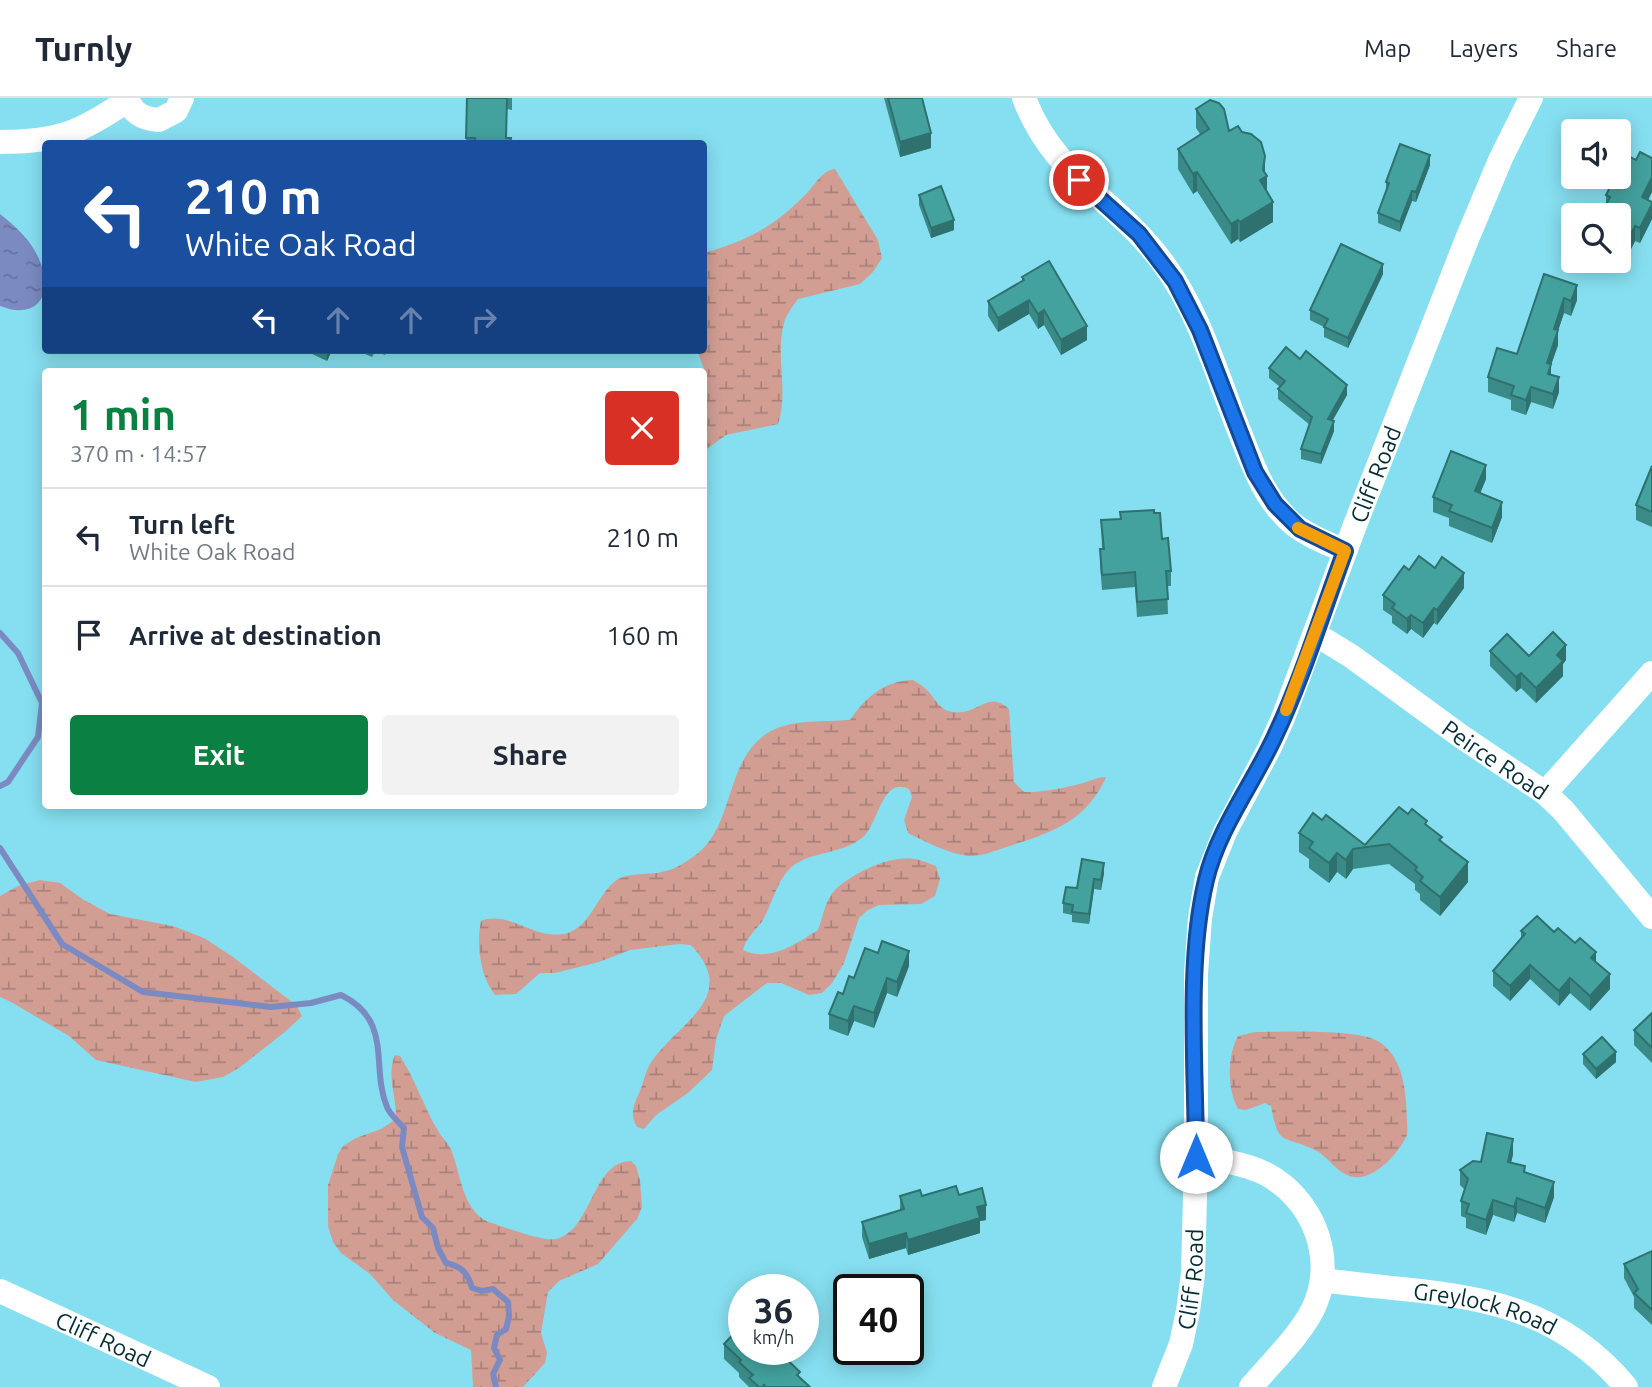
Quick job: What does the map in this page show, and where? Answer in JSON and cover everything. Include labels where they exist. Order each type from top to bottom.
[{"type":"street","points":[[44,140],[70,134],[93,124],[127,99],[134,112],[142,117],[159,120],[176,111],[182,98]]},
{"type":"street","points":[[1024,98],[1036,126],[1063,164],[1139,234],[1175,281],[1200,330],[1255,472],[1275,504],[1300,529],[1345,551]]},
{"type":"street","name":"Cliff Road","points":[[1164,1387],[1176,1359],[1188,1311],[1194,1255],[1196,974],[1201,910],[1207,877],[1225,832],[1277,733],[1345,551],[1487,190],[1531,98]]},
{"type":"street","points":[[0,142],[42,141]]},
{"type":"street","name":"Peirce Road","points":[[1315,634],[1341,649],[1462,737],[1545,793],[1652,673]]},
{"type":"street","points":[[1545,793],[1563,810],[1652,917]]},
{"type":"street","points":[[1196,1157],[1262,1172],[1280,1183],[1308,1214],[1318,1234],[1322,1254],[1321,1280],[1316,1302],[1304,1323],[1251,1387]]},
{"type":"street","name":"Greylock Road","points":[[1321,1280],[1468,1297],[1514,1308],[1542,1319],[1570,1335],[1597,1357],[1626,1387]]},
{"type":"street","name":"Cliff Road","points":[[0,1291],[208,1387]]},
{"type":"green space","points":[[835,169],[878,240],[882,258],[873,272],[860,284],[798,299],[790,311],[782,336],[782,399],[778,424],[726,435],[707,449],[707,368],[704,368],[698,354],[707,354],[707,252],[734,243],[772,223],[795,205],[822,175]]},
{"type":"green space","points":[[913,680],[948,711],[961,712],[988,702],[1001,704],[1009,709],[1014,782],[1024,792],[1059,789],[1106,777],[1098,792],[1078,815],[1053,830],[989,853],[968,856],[945,850],[908,833],[904,820],[912,797],[909,789],[892,789],[862,838],[847,847],[805,859],[790,868],[761,923],[743,950],[773,953],[810,935],[818,930],[835,890],[862,871],[884,862],[906,858],[936,866],[940,879],[935,896],[921,904],[879,905],[868,910],[859,918],[844,963],[832,983],[822,993],[809,995],[781,983],[767,983],[724,1016],[716,1040],[712,1070],[688,1093],[656,1115],[644,1129],[637,1127],[633,1109],[650,1064],[690,1020],[708,994],[710,979],[705,963],[691,945],[630,950],[599,962],[555,973],[540,973],[516,994],[495,995],[480,960],[481,921],[501,919],[542,933],[563,934],[572,931],[586,920],[614,882],[626,876],[672,869],[705,847],[716,831],[744,758],[755,743],[771,731],[799,723],[850,720],[877,692],[893,683]]},
{"type":"green space","points":[[40,880],[60,883],[110,914],[173,926],[204,938],[296,1005],[302,1016],[239,1068],[223,1077],[196,1082],[96,1060],[69,1036],[0,997],[0,896],[18,886]]},
{"type":"green space","points":[[1255,1032],[1357,1035],[1371,1038],[1389,1050],[1403,1079],[1407,1127],[1407,1135],[1391,1158],[1377,1170],[1362,1177],[1348,1176],[1315,1150],[1284,1138],[1277,1128],[1271,1106],[1265,1103],[1246,1110],[1238,1109],[1230,1082],[1232,1053],[1238,1036]]},
{"type":"green space","points":[[395,1055],[400,1056],[432,1120],[451,1149],[464,1191],[473,1209],[488,1222],[533,1236],[556,1239],[568,1233],[577,1223],[608,1172],[618,1164],[631,1161],[636,1166],[642,1207],[637,1219],[598,1264],[559,1281],[548,1292],[541,1333],[547,1353],[545,1363],[523,1387],[473,1387],[471,1350],[435,1333],[393,1300],[370,1274],[341,1253],[333,1242],[328,1226],[328,1185],[338,1154],[343,1146],[356,1138],[381,1129],[396,1119],[392,1079]]},
{"type":"water","points":[[0,214],[36,252],[42,268],[42,297],[33,307],[24,310],[0,306]]},
{"type":"building","points":[[467,98],[507,98],[506,138],[511,140],[466,138]]},
{"type":"building","points":[[888,98],[922,98],[931,133],[900,142]]},
{"type":"building","points":[[1210,100],[1219,103],[1224,109],[1229,131],[1238,126],[1242,132],[1251,134],[1261,142],[1265,156],[1263,170],[1267,176],[1260,180],[1273,202],[1240,222],[1238,220],[1231,224],[1197,172],[1193,174],[1178,149],[1209,129],[1196,109]]},
{"type":"building","points":[[1400,144],[1430,155],[1416,192],[1412,191],[1400,222],[1378,213]]},
{"type":"building","points":[[1640,152],[1652,158],[1652,177],[1642,197],[1652,204],[1640,228],[1635,226],[1631,234],[1631,203],[1607,203],[1610,197],[1606,195],[1609,189],[1631,189],[1631,158],[1636,160]]},
{"type":"building","points":[[941,186],[954,220],[931,228],[919,195]]},
{"type":"building","points":[[1341,244],[1383,264],[1348,338],[1324,327],[1328,319],[1310,310]]},
{"type":"building","points":[[1049,261],[1087,326],[1061,340],[1044,310],[1038,314],[1029,300],[998,318],[988,301],[1024,280],[1022,277]]},
{"type":"building","points":[[1544,274],[1577,285],[1571,301],[1564,298],[1554,329],[1558,330],[1547,363],[1551,364],[1548,374],[1559,377],[1553,394],[1531,387],[1526,400],[1511,395],[1514,386],[1488,377],[1497,348],[1517,354]]},
{"type":"building","points":[[1286,347],[1300,359],[1306,351],[1347,385],[1328,419],[1334,421],[1321,454],[1301,449],[1312,417],[1278,389],[1285,381],[1269,368]]},
{"type":"building","points":[[1451,451],[1486,465],[1475,491],[1502,502],[1492,528],[1449,511],[1452,505],[1433,497]]},
{"type":"building","points":[[1652,466],[1652,512],[1636,505]]},
{"type":"building","points":[[1154,510],[1154,513],[1160,513],[1162,539],[1168,538],[1171,571],[1166,571],[1168,599],[1137,602],[1135,572],[1102,575],[1100,549],[1104,549],[1101,520],[1121,519],[1120,512]]},
{"type":"building","points":[[1419,556],[1435,568],[1442,557],[1464,573],[1437,610],[1434,608],[1423,623],[1411,615],[1407,619],[1392,608],[1395,604],[1383,595],[1404,566],[1409,570]]},
{"type":"building","points":[[1553,632],[1566,645],[1557,655],[1563,661],[1536,688],[1521,673],[1516,677],[1490,651],[1507,634],[1529,656]]},
{"type":"building","points":[[1399,807],[1408,814],[1412,809],[1442,837],[1439,840],[1468,862],[1440,897],[1420,881],[1423,877],[1415,870],[1417,867],[1389,844],[1353,849],[1346,860],[1337,853],[1329,863],[1309,848],[1313,842],[1299,833],[1313,813],[1322,820],[1326,815],[1365,845]]},
{"type":"building","points":[[1082,859],[1104,863],[1101,880],[1094,879],[1089,914],[1072,912],[1073,905],[1063,903],[1066,887],[1077,888]]},
{"type":"building","points":[[1537,916],[1554,932],[1558,928],[1575,943],[1580,938],[1596,952],[1591,958],[1610,974],[1590,996],[1570,978],[1559,991],[1530,965],[1510,986],[1493,971],[1525,934],[1521,931]]},
{"type":"building","points":[[882,941],[909,951],[897,982],[887,978],[874,1013],[854,1006],[848,1021],[829,1014],[838,992],[843,994],[849,976],[854,978],[865,948],[878,953]]},
{"type":"building","points":[[1652,1013],[1652,1048],[1634,1030]]},
{"type":"building","points":[[1602,1037],[1616,1052],[1596,1069],[1583,1054]]},
{"type":"building","points":[[1487,1133],[1513,1139],[1508,1162],[1525,1166],[1524,1172],[1554,1182],[1545,1208],[1517,1198],[1514,1207],[1493,1200],[1486,1220],[1466,1213],[1469,1204],[1461,1201],[1468,1179],[1460,1170],[1473,1161],[1481,1162]]},
{"type":"building","points":[[956,1186],[959,1195],[982,1188],[986,1205],[977,1207],[980,1218],[908,1240],[906,1233],[869,1244],[862,1222],[904,1209],[900,1196],[920,1190],[922,1196]]},
{"type":"building","points":[[1652,1251],[1652,1310],[1634,1293],[1638,1289],[1624,1264]]},
{"type":"building","points":[[742,1365],[793,1365],[800,1372],[797,1375],[810,1387],[759,1387],[749,1378],[753,1375]]},
{"type":"waterway","points":[[0,633],[18,653],[42,703],[38,737],[8,782],[0,786]]},
{"type":"waterway","points":[[0,848],[62,944],[143,992],[271,1007],[311,1003],[341,995],[357,1006],[368,1018],[374,1031],[382,1091],[387,1107],[404,1128],[402,1147],[422,1217],[433,1228],[438,1248],[446,1263],[463,1271],[472,1288],[482,1291],[493,1289],[508,1302],[506,1329],[497,1335],[494,1348],[500,1360],[493,1374],[496,1387]]},
{"type":"slow traffic","points":[[1286,710],[1345,551],[1298,528]]},
{"type":"route","points":[[1079,180],[1139,234],[1175,281],[1200,330],[1255,472],[1275,504],[1300,529],[1345,551],[1283,718],[1225,832],[1207,877],[1200,918],[1196,974],[1196,1157]]}]
